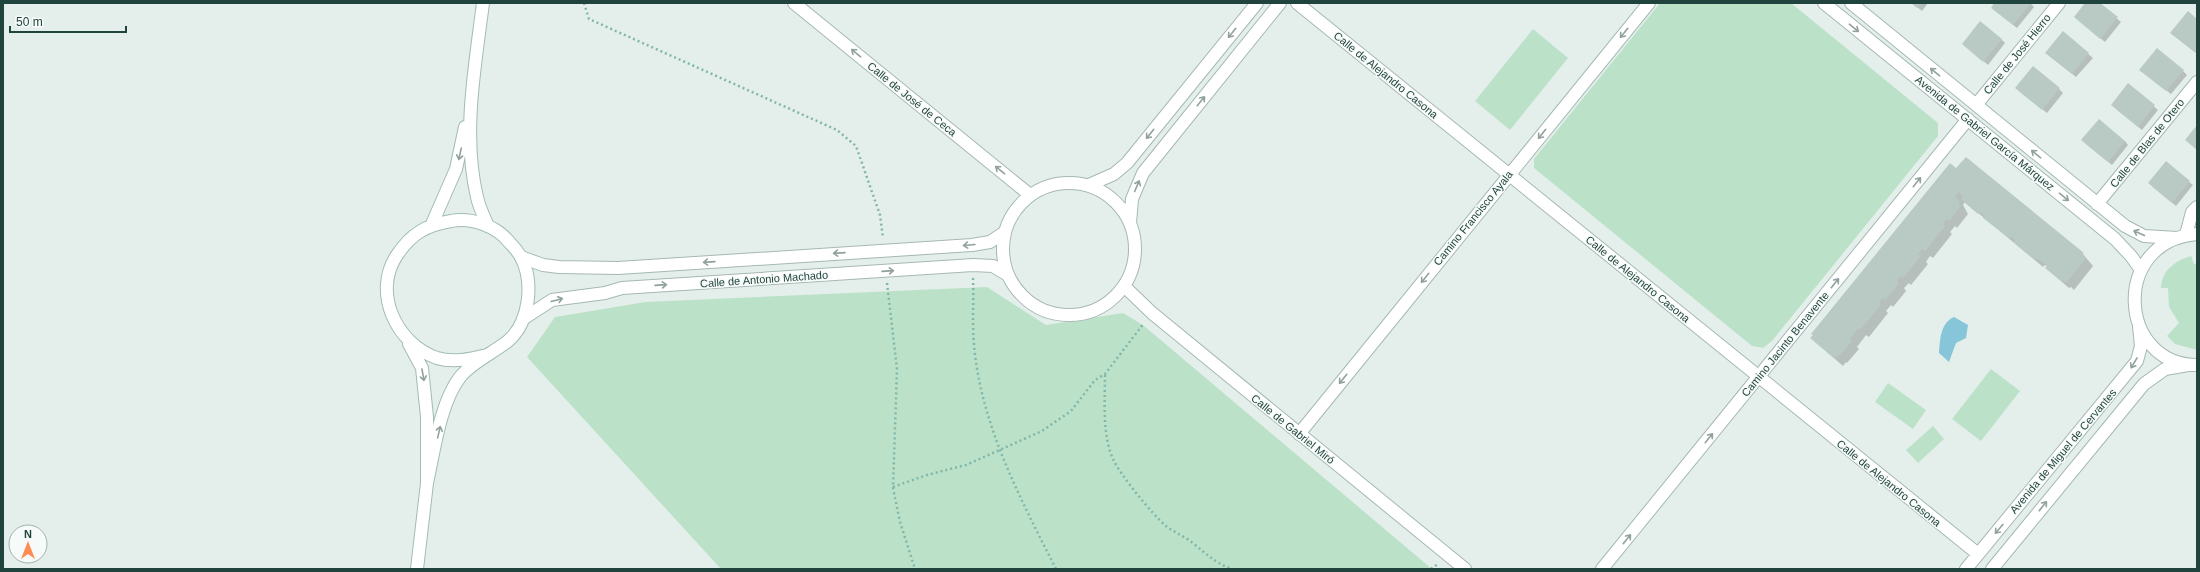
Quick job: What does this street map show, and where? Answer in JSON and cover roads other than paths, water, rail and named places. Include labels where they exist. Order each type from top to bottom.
[{"type":"street","points":[[483,3],[470,130],[471,166],[477,199],[488,226]]},
{"type":"street","name":"Calle de José de Ceca","points":[[794,3],[1030,195]]},
{"type":"street","points":[[1088,185],[1114,174],[1127,163],[1257,3]]},
{"type":"street","points":[[1130,224],[1132,199],[1143,173],[1280,3]]},
{"type":"street","name":"Calle de Alejandro Casona","points":[[1297,3],[1978,554]]},
{"type":"street","name":"Camino Francisco Ayala","points":[[1298,434],[1649,3]]},
{"type":"street","name":"Avenida de Gabriel García Márquez","points":[[1824,3],[2115,239],[2131,256],[2141,270]]},
{"type":"street","name":"Avenida de Gabriel García Márquez","points":[[1853,3],[2125,226],[2144,236],[2187,236]]},
{"type":"street","name":"Calle de José Hierro","points":[[1976,105],[2059,3]]},
{"type":"street","name":"Calle de Blas de Otero","points":[[2097,204],[2197,82]]},
{"type":"street","points":[[432,224],[456,170],[473,89]]},
{"type":"street","name":"Camino Jacinto Benavente","points":[[1602,569],[1968,119]]},
{"type":"street","points":[[1074,183],[1088,185],[1109,195],[1124,212],[1135,240],[1134,262],[1124,286],[1106,304],[1080,314],[1057,314],[1034,305],[1022,295],[1008,275],[1004,259],[1005,232],[1010,219],[1030,195],[1046,187],[1074,183]]},
{"type":"street","points":[[2193,365],[2168,358],[2151,344],[2139,326],[2134,308],[2135,288],[2141,270],[2156,250],[2187,236],[2192,212],[2197,207]]},
{"type":"street","points":[[417,569],[427,483],[443,417],[451,395],[460,377],[487,355],[509,340],[523,319],[529,288],[521,257],[506,238],[488,226],[462,219],[432,224],[407,240],[392,262],[387,293],[393,318],[422,368],[426,391],[427,483]]},
{"type":"street","name":"Calle de Antonio Machado","points":[[521,257],[559,267],[618,268],[972,245],[990,242],[1005,232]]},
{"type":"street","name":"Calle de Antonio Machado","points":[[523,319],[552,300],[605,293],[622,288],[973,265],[993,266],[1008,275]]},
{"type":"street","name":"Calle de Gabriel Miró","points":[[1124,286],[1152,313],[1298,434],[1465,569]]},
{"type":"street","name":"Avenida de Miguel de Cervantes","points":[[1966,569],[2137,361],[2141,346],[2139,326]]},
{"type":"street","points":[[407,340],[423,352],[438,358],[464,361],[487,355]]},
{"type":"street","name":"Avenida de Miguel de Cervantes","points":[[1994,568],[2144,384],[2165,369],[2193,365]]},
{"type":"water","points":[[1954,317],[1968,325],[1966,338],[1956,343],[1949,362],[1939,353],[1940,343],[1943,328],[1949,320]]}]
